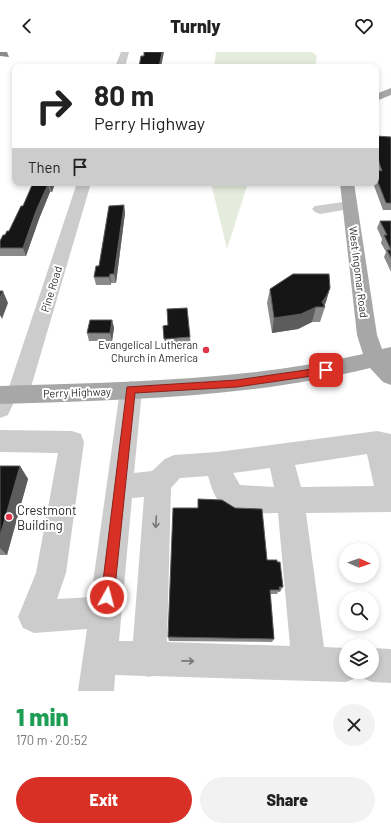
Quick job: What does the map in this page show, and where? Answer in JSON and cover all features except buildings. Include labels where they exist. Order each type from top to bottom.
[{"type":"main road","points":[[379,97],[391,91]]},
{"type":"main road","name":"West Ingomar Road","points":[[347,186],[365,324],[383,357]]},
{"type":"main road","points":[[383,357],[391,376]]},
{"type":"main road","name":"Perry Highway","points":[[6,398],[216,385],[275,379],[332,369],[383,357]]},
{"type":"street","points":[[121,64],[125,52]]},
{"type":"street","name":"Pine Road","points":[[6,398],[83,186]]},
{"type":"street","points":[[320,209],[350,205]]},
{"type":"street","points":[[96,691],[131,390]]},
{"type":"street","points":[[0,440],[72,442],[51,573],[34,617],[105,612]]},
{"type":"street","points":[[120,487],[158,483],[174,467],[217,464],[280,455],[384,444],[391,499],[248,500],[232,497],[225,488],[217,464]]},
{"type":"street","points":[[280,455],[290,499],[309,664]]},
{"type":"street","points":[[149,660],[158,483]]},
{"type":"street","points":[[100,657],[149,660],[339,665]]},
{"type":"street","points":[[379,665],[391,666]]},
{"type":"green space","points":[[216,52],[312,52],[317,56],[316,64],[214,64]]},
{"type":"green space","points":[[212,186],[247,186],[227,249]]},
{"type":"place","name":"Evangelical Lutheran Church in America","points":[[206,350]]},
{"type":"place","name":"Crestmont Building","points":[[9,517]]},
{"type":"route","points":[[107,597],[131,390],[182,388],[237,383],[275,379],[326,370]]}]
